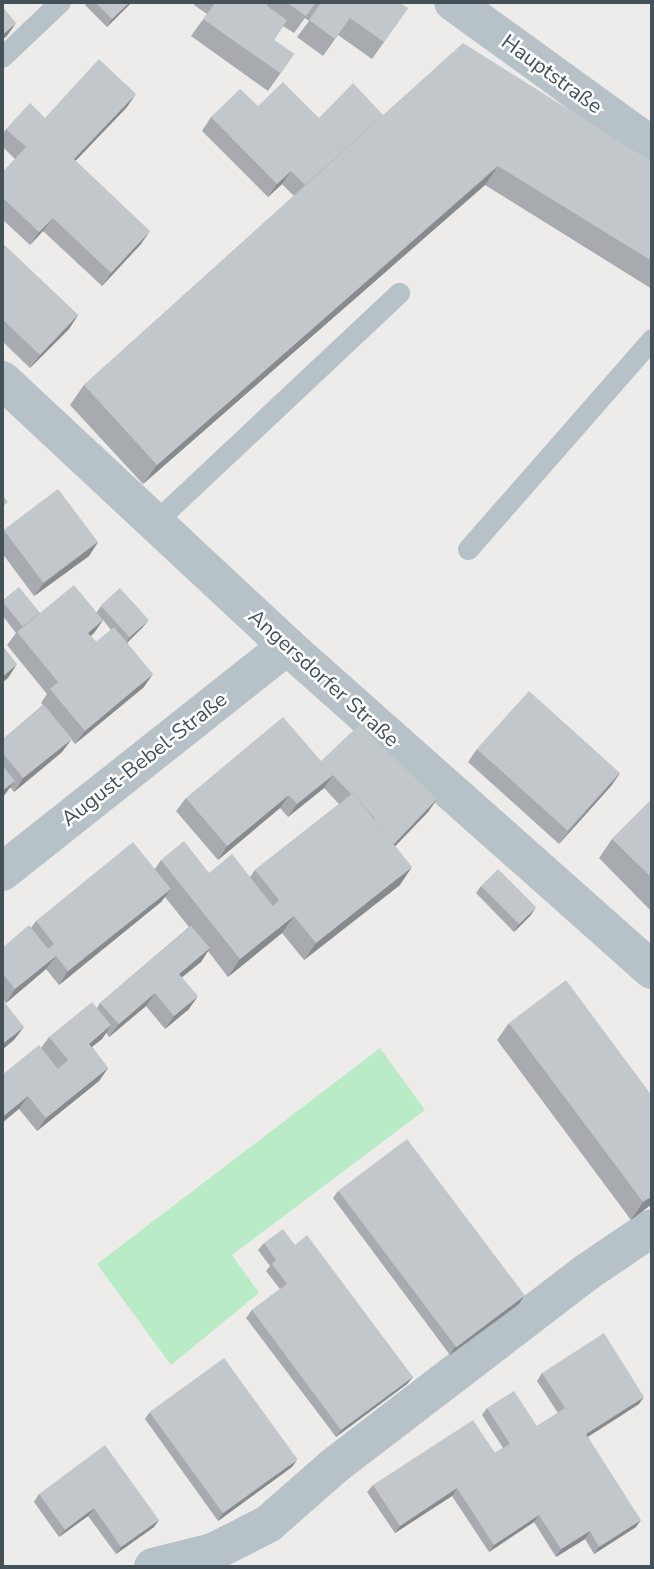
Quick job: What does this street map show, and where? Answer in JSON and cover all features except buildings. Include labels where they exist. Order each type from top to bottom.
[{"type":"street","name":"Hauptstraße","points":[[453,2],[652,146]]},
{"type":"street","name":"Angersdorfer Straße","points":[[2,380],[287,646],[652,970]]},
{"type":"street","name":"August-Bebel-Straße","points":[[2,872],[287,646]]},
{"type":"street","points":[[153,1567],[214,1552],[268,1524],[334,1466],[466,1364],[586,1272],[652,1228]]},
{"type":"lane","points":[[2,57],[60,2]]},
{"type":"lane","points":[[155,522],[399,293]]},
{"type":"lane","points":[[468,550],[652,339]]},
{"type":"green space","points":[[380,1048],[425,1110],[232,1255],[259,1293],[171,1365],[97,1264]]}]
